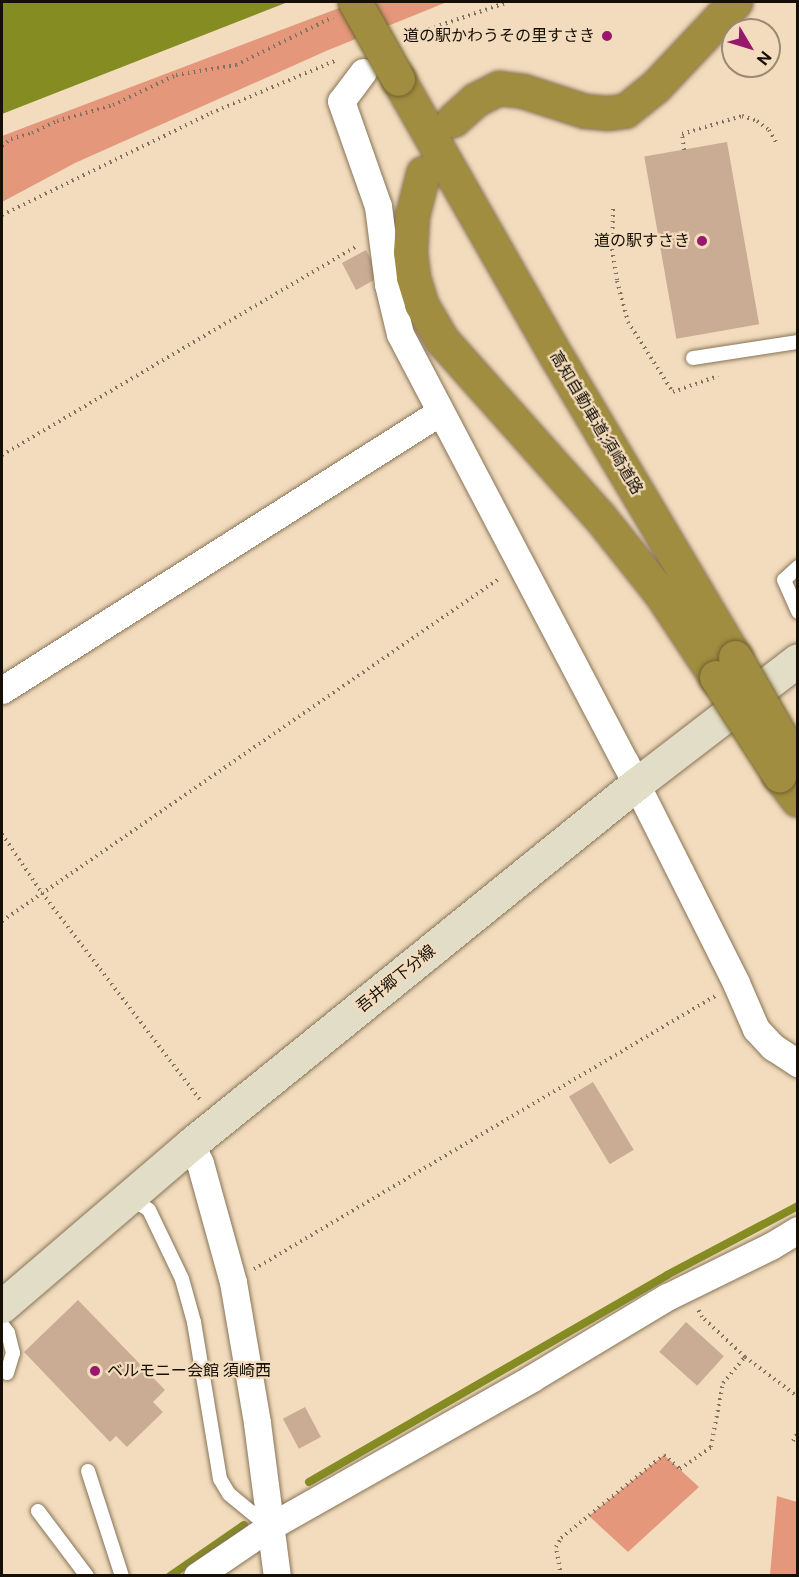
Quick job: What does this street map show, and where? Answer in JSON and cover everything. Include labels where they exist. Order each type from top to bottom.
[{"type":"highway","points":[[453,120],[475,99],[499,88],[523,91],[585,111],[608,113],[625,111],[655,87],[735,2]]},
{"type":"highway","name":"高知自動車道;須崎道路","points":[[348,8],[398,79],[558,359],[726,667]]},
{"type":"highway","points":[[423,173],[412,216],[410,252],[413,277],[421,304],[442,340],[599,516],[661,594],[726,667],[793,776]]},
{"type":"main road","name":"吾井郷下分線","points":[[7,1291],[130,1198],[191,1144],[636,785],[798,660]]},
{"type":"street","points":[[351,65],[341,101],[378,206],[388,284],[400,334],[636,785],[736,983],[756,1029],[773,1047],[798,1063]]},
{"type":"street","points":[[2,690],[440,412]]},
{"type":"street","points":[[191,1144],[200,1163],[233,1282],[257,1423],[277,1575]]},
{"type":"street","points":[[197,1575],[269,1527],[360,1477],[687,1287],[771,1246],[798,1230]]},
{"type":"lane","points":[[693,358],[798,342]]},
{"type":"lane","points":[[798,567],[784,580],[798,612]]},
{"type":"lane","points":[[130,1198],[148,1210],[182,1279],[194,1322],[220,1479],[229,1494],[269,1527]]},
{"type":"lane","points":[[2,1325],[8,1333],[13,1353],[8,1373]]},
{"type":"lane","points":[[88,1471],[122,1575]]},
{"type":"lane","points":[[38,1511],[87,1575]]},
{"type":"path","points":[[403,38],[508,2]]},
{"type":"path","points":[[2,146],[11,139],[32,133],[57,121],[113,105],[176,75],[236,65],[348,8]]},
{"type":"path","points":[[2,215],[147,143],[351,65]]},
{"type":"path","points":[[684,150],[682,134],[742,116],[757,121],[770,130],[777,144]]},
{"type":"path","points":[[613,208],[612,249],[617,281],[628,322],[673,392],[705,380]]},
{"type":"path","points":[[2,455],[380,232]]},
{"type":"path","points":[[2,921],[519,564]]},
{"type":"path","points":[[2,834],[42,893],[218,1124]]},
{"type":"path","points":[[233,1282],[736,983]]},
{"type":"path","points":[[687,1287],[702,1317],[745,1357],[798,1397]]},
{"type":"path","points":[[561,1575],[556,1547],[561,1538],[664,1455],[680,1470],[711,1448],[723,1383],[745,1357]]},
{"type":"path","points":[[793,1441],[798,1432]]},
{"type":"shaded area","points":[[2,2],[288,2],[2,114]]},
{"type":"shaded area","points":[[355,2],[447,2],[326,51],[75,163],[2,202],[2,136]]},
{"type":"shaded area","points":[[664,1455],[699,1487],[628,1552],[589,1516]]},
{"type":"shaded area","points":[[777,1496],[797,1502],[797,1575],[770,1575]]},
{"type":"building","name":"道の駅すさき","points":[[727,142],[759,324],[676,339],[644,157]]},
{"type":"building","points":[[366,250],[376,269],[374,280],[356,290],[342,263]]},
{"type":"building","points":[[593,1082],[634,1150],[610,1164],[569,1096]]},
{"type":"building","name":"ベルモニー会館 須崎西","points":[[78,1300],[165,1390],[153,1402],[163,1412],[127,1447],[116,1436],[110,1442],[24,1352]]},
{"type":"building","points":[[686,1322],[724,1356],[697,1386],[659,1352]]},
{"type":"building","points":[[305,1407],[321,1437],[299,1449],[283,1419]]},
{"type":"waterway","points":[[309,1482],[667,1275],[798,1206]]},
{"type":"waterway","points":[[170,1576],[244,1525]]},
{"type":"place","name":"道の駅かわうその里すさき","points":[[607,36]]},
{"type":"place","name":"道の駅すさき","points":[[702,241]]},
{"type":"place","name":"ベルモニー会館 須崎西","points":[[95,1371]]}]
